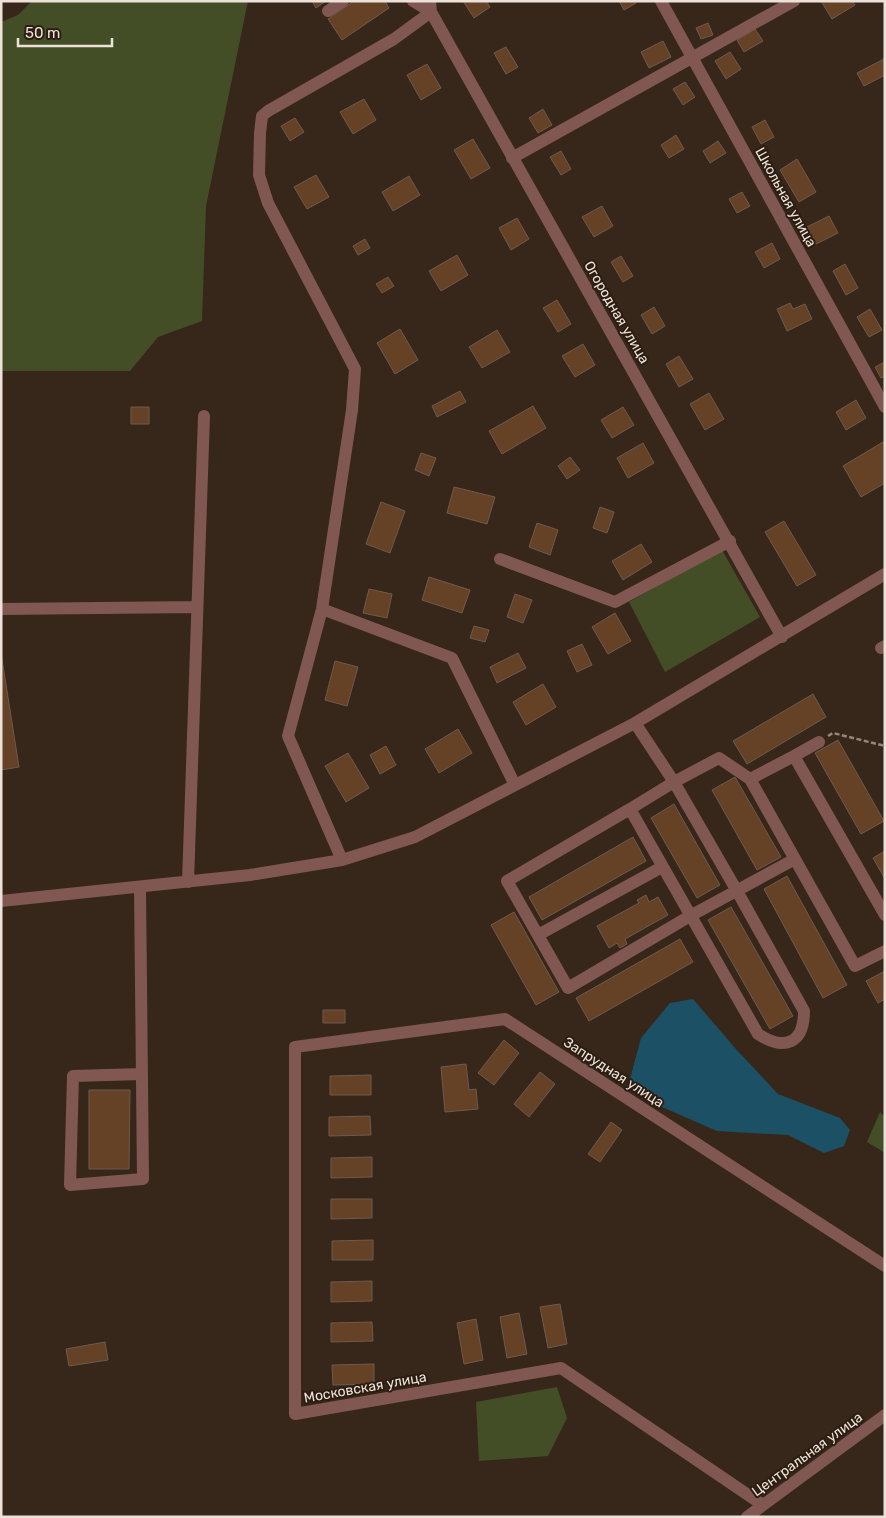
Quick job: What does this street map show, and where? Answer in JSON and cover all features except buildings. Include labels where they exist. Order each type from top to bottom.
[{"type":"street","points":[[328,11],[343,1]]},
{"type":"street","points":[[413,1],[430,6]]},
{"type":"street","name":"Школьная улица","points":[[661,1],[885,407]]},
{"type":"street","points":[[512,158],[794,1]]},
{"type":"street","points":[[342,860],[288,736],[322,609],[352,410],[355,369],[268,202],[259,175],[260,133],[262,116],[274,106],[394,39],[430,6]]},
{"type":"street","name":"Огородная улица","points":[[430,6],[512,158],[782,636]]},
{"type":"street","points":[[188,882],[204,416]]},
{"type":"street","points":[[500,559],[615,602],[730,541]]},
{"type":"street","points":[[1,900],[250,875],[342,860],[415,837],[635,723],[885,574]]},
{"type":"street","points":[[1,608],[198,607]]},
{"type":"street","points":[[322,609],[452,658],[515,785]]},
{"type":"street","points":[[630,809],[758,1034],[770,1042],[785,1043],[796,1039],[804,1025],[804,1011],[674,782],[635,723]]},
{"type":"street","points":[[750,779],[819,742]]},
{"type":"street","points":[[794,756],[885,915]]},
{"type":"street","points":[[795,859],[690,916],[568,988],[507,881],[674,782],[720,758],[750,779],[795,859],[855,966],[885,951]]},
{"type":"street","points":[[538,935],[662,866]]},
{"type":"street","points":[[140,887],[142,1074],[143,1179],[70,1185],[73,1076],[142,1074]]},
{"type":"street","name":"Запрудная улица","points":[[295,1047],[504,1019],[885,1266]]},
{"type":"street","name":"Московская улица","points":[[295,1047],[295,1414],[561,1368],[764,1505]]},
{"type":"street","name":"Центральная улица","points":[[747,1517],[885,1415]]},
{"type":"path","points":[[833,733],[885,746]]},
{"type":"green space","points":[[32,1],[248,1],[206,206],[202,321],[158,337],[130,371],[1,371],[1,22],[18,15]]},
{"type":"green space","points":[[722,550],[760,617],[665,672],[629,602]]},
{"type":"green space","points":[[880,1112],[885,1117],[885,1153],[867,1142]]},
{"type":"green space","points":[[557,1387],[567,1418],[548,1456],[479,1461],[476,1402]]},
{"type":"water","points":[[693,999],[778,1094],[840,1118],[850,1130],[844,1146],[824,1153],[788,1135],[717,1131],[646,1100],[630,1079],[641,1038],[670,1003]]}]
